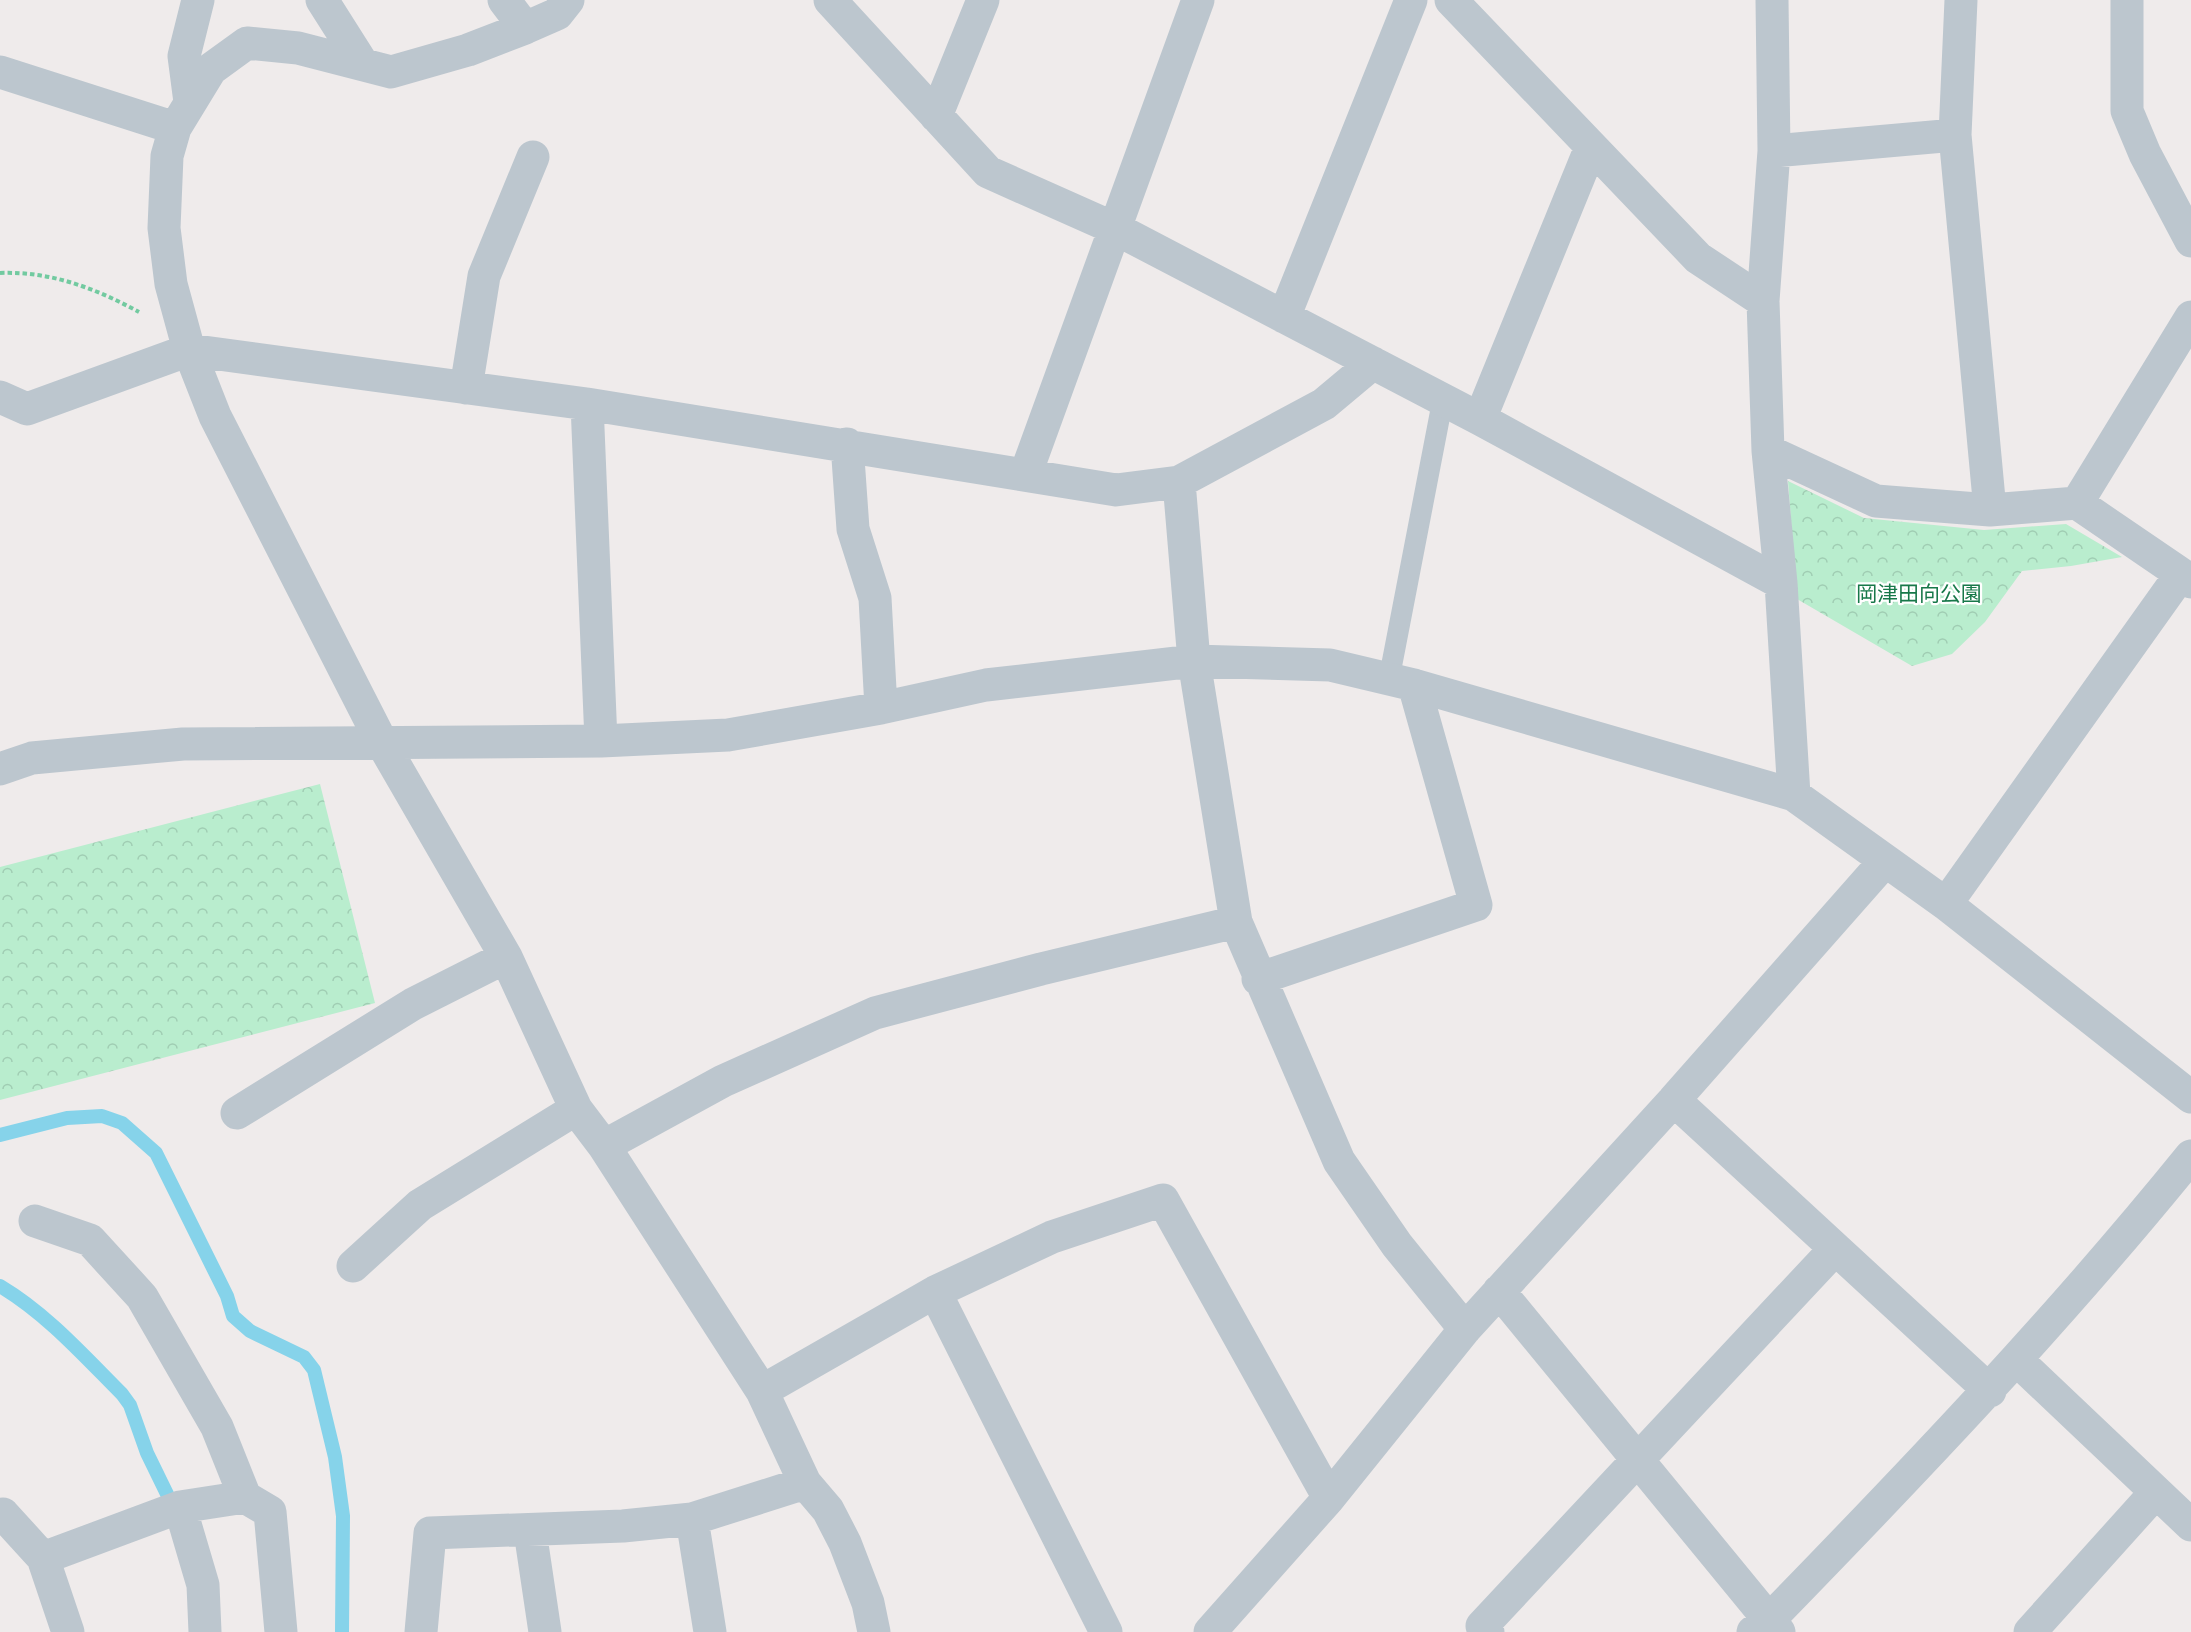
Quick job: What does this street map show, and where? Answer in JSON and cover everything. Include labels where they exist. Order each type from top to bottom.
[{"type":"street","points":[[183,115],[184,56],[198,0]]},
{"type":"street","points":[[322,0],[362,63]]},
{"type":"street","points":[[504,0],[525,28]]},
{"type":"street","points":[[568,0],[557,14],[525,28],[468,50],[391,72],[298,48],[247,43],[211,69],[183,115],[167,156],[164,228],[171,285],[189,350],[214,416],[381,741],[506,957],[576,1109],[604,1146],[762,1391],[805,1483],[828,1510],[845,1544],[868,1603],[874,1632]]},
{"type":"street","points":[[830,0],[988,172],[1116,229],[1443,399],[1781,582]]},
{"type":"street","points":[[936,116],[983,0]]},
{"type":"street","points":[[1026,473],[1198,0]]},
{"type":"street","points":[[1284,316],[1411,0]]},
{"type":"street","points":[[1451,0],[1698,258],[1763,301]]},
{"type":"street","points":[[1772,0],[1774,151],[1763,301],[1768,451],[1781,582],[1794,795]]},
{"type":"street","points":[[1961,0],[1955,135],[1990,510]]},
{"type":"street","points":[[2127,0],[2127,111],[2145,154],[2191,241]]},
{"type":"street","points":[[0,72],[183,115]]},
{"type":"street","points":[[1774,151],[1955,135]]},
{"type":"street","points":[[1480,419],[1591,147]]},
{"type":"street","points":[[466,388],[484,276],[533,157]]},
{"type":"street","points":[[2077,503],[2191,317]]},
{"type":"street","points":[[0,397],[27,409],[189,350],[587,404],[848,444],[1116,490],[1179,482],[1324,404],[1373,363]]},
{"type":"street","points":[[587,404],[601,741]]},
{"type":"street","points":[[848,444],[853,529],[875,598],[881,708]]},
{"type":"street","points":[[1768,451],[1876,501],[1990,510],[2077,503],[2186,578],[1946,904]]},
{"type":"street","points":[[1179,482],[1194,661],[1236,922],[1258,979],[1339,1161],[1397,1245],[1465,1329]]},
{"type":"street","points":[[0,769],[32,758],[183,744],[601,741],[728,735],[881,708],[986,685],[1194,661],[1330,665],[1401,682],[1794,795],[1946,904],[2191,1098]]},
{"type":"street","points":[[1258,979],[1476,905],[1401,682]]},
{"type":"street","points":[[1210,1632],[1329,1498],[1465,1329],[1674,1100],[1885,861]]},
{"type":"street","points":[[604,1146],[723,1081],[875,1013],[1041,969],[1236,922]]},
{"type":"street","points":[[237,1113],[413,1004],[506,957]]},
{"type":"street","points":[[1674,1100],[1990,1390]]},
{"type":"street","points":[[353,1266],[420,1205],[576,1109]]},
{"type":"street","points":[[1499,1291],[1636,1458],[1767,1628],[2018,1360],[2122,1241],[2191,1156]]},
{"type":"street","points":[[762,1391],[935,1292],[1052,1237],[1163,1200],[1329,1498]]},
{"type":"street","points":[[35,1221],[90,1240],[142,1297],[217,1427],[245,1497],[270,1512],[281,1632]]},
{"type":"street","points":[[1488,1632],[1482,1626],[1636,1458],[1835,1249]]},
{"type":"street","points":[[935,1292],[1106,1632]]},
{"type":"street","points":[[2018,1360],[2191,1525]]},
{"type":"street","points":[[421,1632],[430,1533],[530,1531],[623,1526],[692,1519],[805,1483]]},
{"type":"street","points":[[2030,1632],[2156,1492]]},
{"type":"street","points":[[43,1558],[180,1507],[245,1497]]},
{"type":"street","points":[[180,1507],[203,1585],[205,1632]]},
{"type":"street","points":[[1,1514],[43,1558],[68,1632]]},
{"type":"street","points":[[692,1519],[710,1632]]},
{"type":"street","points":[[530,1531],[545,1632]]},
{"type":"lane","points":[[1401,682],[1443,399]]},
{"type":"path","points":[[0,273],[30,272],[104,293],[146,316],[189,350]]},
{"type":"green space","name":"岡津田向公園","points":[[1788,481],[1864,518],[1984,530],[2066,524],[2122,557],[2071,566],[2022,571],[1985,622],[1952,654],[1912,666],[1797,599]]},
{"type":"green space","points":[[320,784],[375,1003],[0,1100],[0,867]]},
{"type":"waterway","points":[[0,1135],[67,1118],[102,1116],[122,1123],[156,1153],[227,1296],[233,1316],[250,1331],[304,1357],[314,1370],[335,1457],[343,1516],[342,1632]]},
{"type":"waterway","points":[[0,1286],[49,1322],[122,1394],[130,1405],[147,1453],[167,1494]]}]
